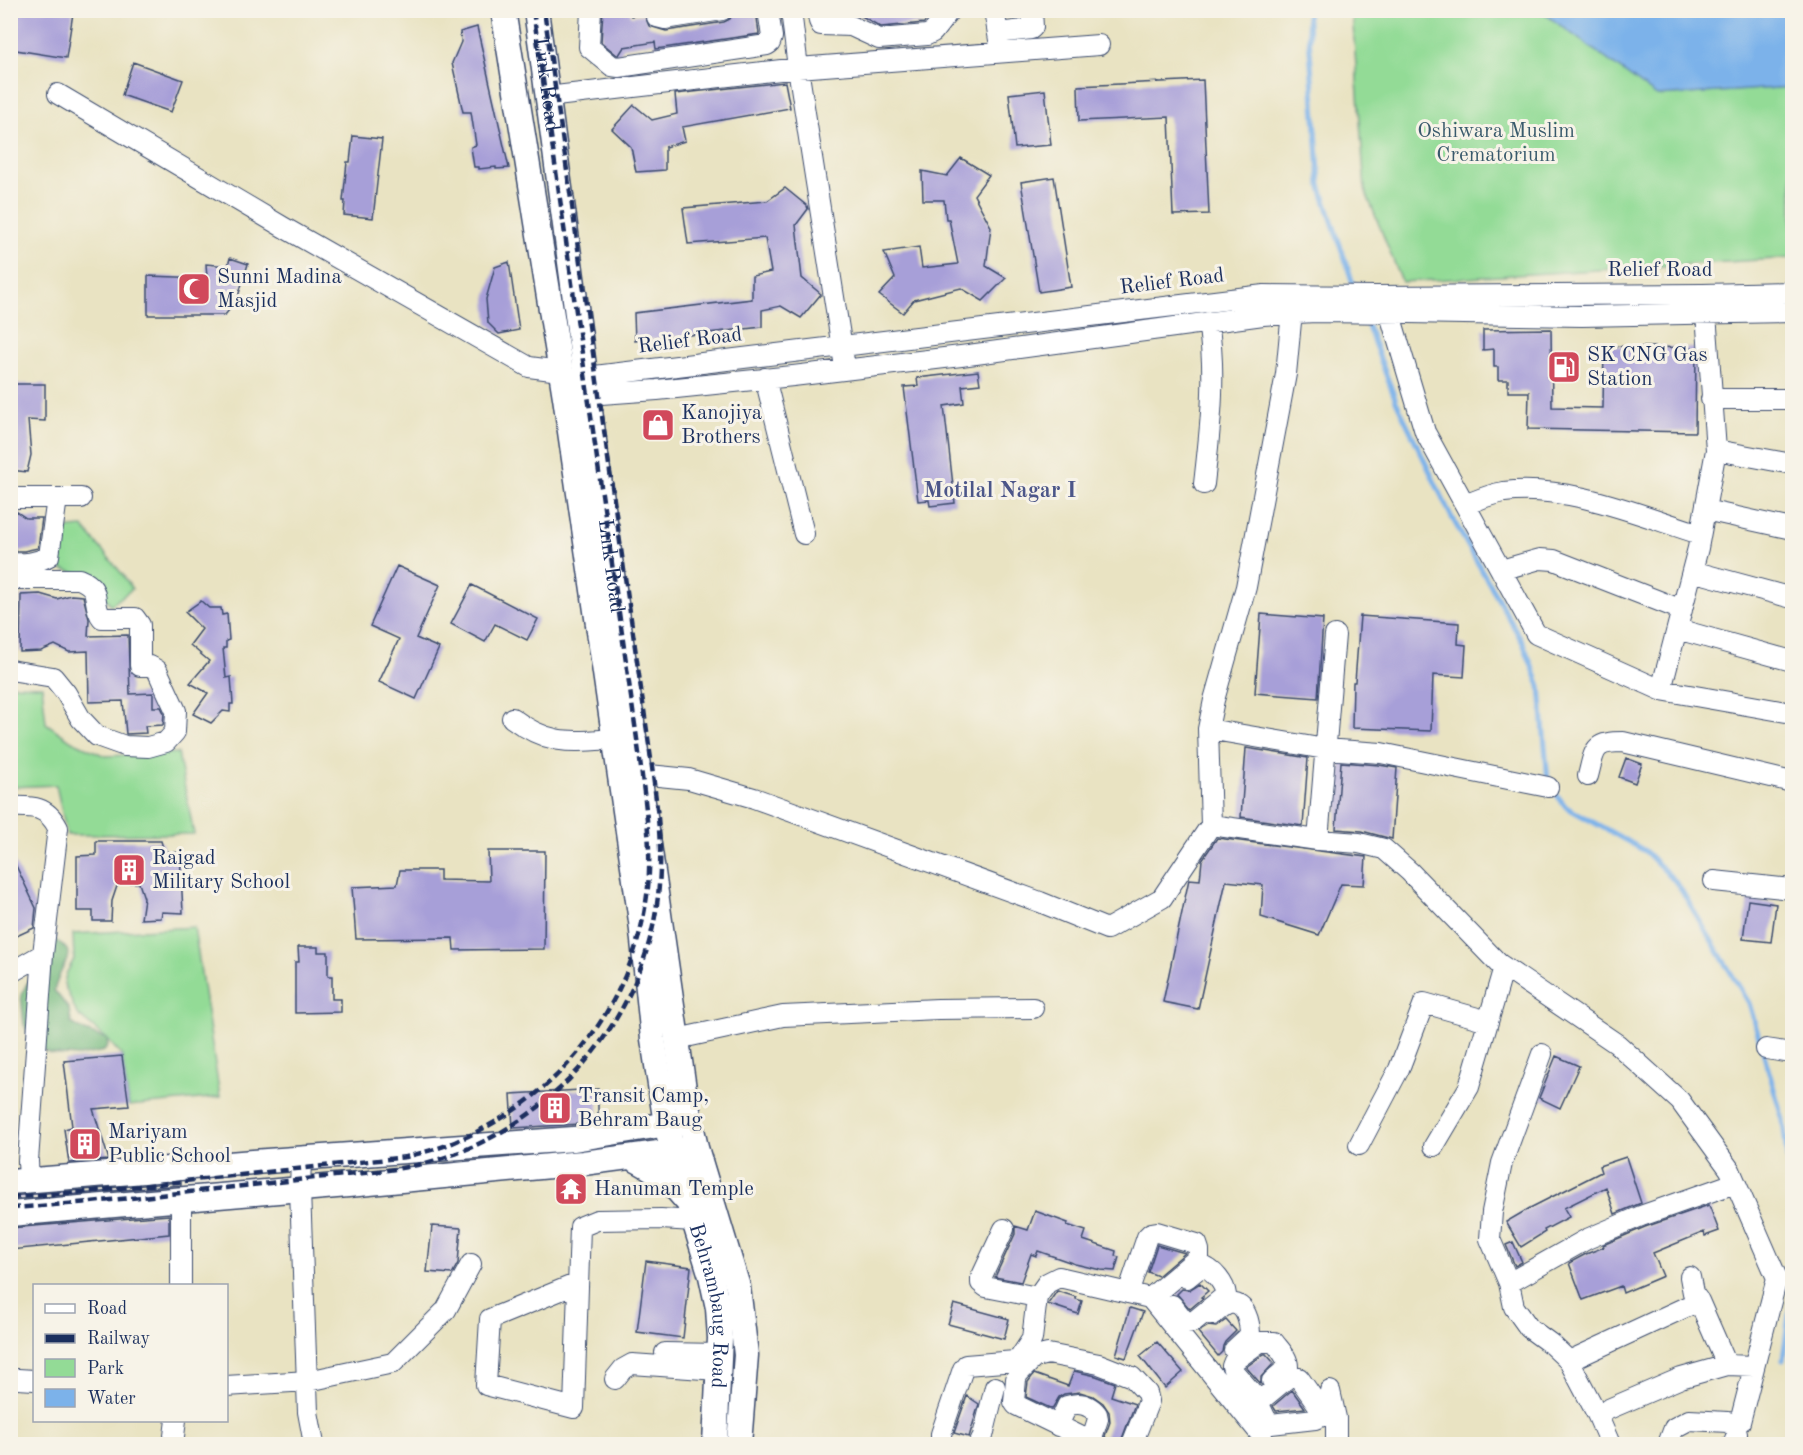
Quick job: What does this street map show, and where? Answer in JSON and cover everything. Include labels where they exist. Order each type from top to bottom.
[{"type":"main road","name":"Link Road","points":[[503,10],[562,383],[614,739],[640,921],[652,1040],[669,1107]]},
{"type":"main road","name":"Link Road","points":[[536,10],[677,1039],[669,1107]]},
{"type":"main road","points":[[628,1130],[643,1120],[653,1102],[669,1107]]},
{"type":"main road","points":[[20,1181],[574,1139],[628,1130],[669,1107]]},
{"type":"main road","name":"Behrambaug Road","points":[[669,1107],[738,1287],[746,1355],[739,1444]]},
{"type":"main road","points":[[10,1214],[300,1190],[582,1163],[685,1150]]},
{"type":"main road","name":"Behrambaug Road","points":[[685,1150],[692,1213],[718,1308],[716,1444]]},
{"type":"main road","points":[[631,1157],[659,1172],[671,1183],[692,1213]]},
{"type":"street","points":[[591,10],[589,47],[612,66],[619,67],[767,45],[772,37],[768,10]]},
{"type":"street","points":[[655,10],[657,17],[664,20],[693,13],[722,10]]},
{"type":"street","points":[[790,10],[845,369]]},
{"type":"street","points":[[817,10],[821,25],[851,26],[879,39],[920,37],[933,32],[948,14]]},
{"type":"street","points":[[994,10],[1001,53]]},
{"type":"street","points":[[998,33],[1031,29],[1034,22],[1032,10]]},
{"type":"street","points":[[948,14],[949,57]]},
{"type":"street","points":[[867,33],[869,63]]},
{"type":"street","points":[[547,97],[798,68],[1099,45]]},
{"type":"street","name":"Relief Road","points":[[58,94],[283,226],[529,367],[562,383],[657,390],[962,356],[1263,315],[1293,304]]},
{"type":"street","name":"Relief Road","points":[[588,385],[843,347],[1264,295],[1293,304],[1382,304],[1611,295],[1792,292]]},
{"type":"street","points":[[1611,295],[1612,316]]},
{"type":"street","points":[[639,774],[689,778],[754,798],[1040,902],[1107,929],[1162,898],[1211,825],[1208,729],[1246,587],[1286,375],[1293,304]]},
{"type":"street","name":"Relief Road","points":[[1382,304],[1612,316],[1792,312]]},
{"type":"street","points":[[1382,304],[1425,432],[1536,634],[1661,690],[1792,713]]},
{"type":"street","points":[[1661,690],[1692,571],[1716,450],[1706,314]]},
{"type":"street","points":[[1204,484],[1211,421],[1213,371],[1213,348],[1208,322]]},
{"type":"street","points":[[765,378],[804,534]]},
{"type":"street","points":[[1711,399],[1792,399]]},
{"type":"street","points":[[1716,450],[1792,464]]},
{"type":"street","points":[[1465,504],[1501,492],[1527,490],[1569,494],[1700,534]]},
{"type":"street","points":[[10,498],[81,498]]},
{"type":"street","points":[[10,563],[26,564],[49,556],[57,498]]},
{"type":"street","points":[[1705,510],[1792,529]]},
{"type":"street","points":[[1501,570],[1540,559],[1554,560],[1682,610]]},
{"type":"street","points":[[1692,571],[1792,598]]},
{"type":"street","points":[[10,579],[79,579],[87,582],[94,589],[97,612],[102,618],[135,618],[140,625],[140,666],[150,666],[157,670],[176,711],[175,732],[166,742],[148,747],[125,746],[97,736],[81,719],[66,693],[52,677],[10,670]]},
{"type":"street","points":[[1677,629],[1792,661]]},
{"type":"street","points":[[1318,840],[1335,635]]},
{"type":"street","points":[[512,718],[523,727],[544,737],[564,742],[614,739]]},
{"type":"street","points":[[1208,729],[1325,749],[1381,753],[1548,787]]},
{"type":"street","points":[[1588,776],[1595,750],[1605,742],[1623,742],[1792,782]]},
{"type":"street","points":[[10,807],[32,806],[52,817],[58,828],[44,954],[27,1161],[20,1181]]},
{"type":"street","points":[[1211,825],[1318,840],[1359,843],[1384,849],[1410,872],[1504,967],[1617,1044],[1680,1101],[1730,1170],[1785,1280],[1754,1366],[1740,1422]]},
{"type":"street","points":[[1714,881],[1792,889]]},
{"type":"street","points":[[10,973],[44,954]]},
{"type":"street","points":[[1434,1146],[1469,1087],[1504,967]]},
{"type":"street","points":[[1359,1145],[1399,1069],[1424,1003],[1488,1021]]},
{"type":"street","points":[[677,1039],[783,1016],[938,1009],[1033,1008]]},
{"type":"street","points":[[1766,1049],[1792,1053]]},
{"type":"street","points":[[1542,1054],[1502,1163],[1492,1212],[1490,1239],[1509,1283],[1514,1307],[1529,1328],[1569,1361],[1610,1444]]},
{"type":"street","points":[[301,1158],[300,1190],[308,1412],[314,1444]]},
{"type":"street","points":[[1509,1283],[1587,1239],[1641,1216],[1735,1183]]},
{"type":"street","points":[[181,1201],[181,1284]]},
{"type":"street","points":[[578,1283],[490,1319],[486,1385],[574,1408],[580,1227],[597,1220],[661,1218],[692,1213]]},
{"type":"street","points":[[1004,1229],[981,1278],[981,1283],[986,1287],[1037,1297]]},
{"type":"street","points":[[1130,1287],[1147,1237],[1151,1233],[1158,1232],[1197,1244],[1198,1257],[1158,1297]]},
{"type":"street","points":[[228,1386],[308,1381],[393,1363],[446,1310],[471,1264]]},
{"type":"street","points":[[944,1444],[941,1442],[941,1434],[963,1369],[966,1365],[1019,1359],[1032,1339],[1037,1297],[1047,1283],[1059,1277],[1130,1287],[1158,1297],[1183,1338],[1211,1373],[1249,1405],[1262,1436],[1262,1444]]},
{"type":"street","points":[[1690,1277],[1693,1293],[1699,1301],[1727,1365]]},
{"type":"street","points":[[1569,1361],[1699,1301]]},
{"type":"street","points":[[1183,1338],[1229,1304],[1235,1304],[1242,1309],[1249,1321],[1250,1335],[1211,1373]]},
{"type":"street","points":[[634,1353],[719,1362]]},
{"type":"street","points":[[1058,1426],[1067,1406],[1080,1404],[1088,1406],[1097,1414],[1093,1443],[1018,1407],[1014,1402],[1016,1378],[1035,1357],[1041,1355],[1048,1354],[1099,1364],[1132,1377],[1147,1393],[1149,1401],[1132,1444]]},
{"type":"street","points":[[615,1378],[623,1369],[632,1364],[719,1362]]},
{"type":"street","points":[[1597,1414],[1681,1378],[1727,1365],[1754,1366]]},
{"type":"street","points":[[979,1444],[995,1388]]},
{"type":"street","points":[[1330,1391],[1336,1418],[1336,1444]]},
{"type":"street","points":[[1668,1444],[1674,1428],[1689,1420],[1701,1420],[1728,1422],[1735,1427],[1737,1434],[1733,1444]]},
{"type":"street","points":[[173,1444],[176,1422]]},
{"type":"green space","name":"Oshiwara Muslim Crematorium","points":[[1352,11],[1541,11],[1657,96],[1792,87],[1792,258],[1402,282],[1365,190]]},
{"type":"green space","points":[[83,527],[132,589],[111,605],[89,577],[62,569],[55,557],[61,534],[70,528]]},
{"type":"green space","points":[[10,685],[42,686],[46,723],[72,741],[105,756],[178,753],[194,834],[67,835],[56,785],[11,787]]},
{"type":"green space","points":[[194,927],[220,1097],[129,1106],[122,1056],[107,1039],[77,1014],[64,984],[66,974],[74,959],[73,934]]},
{"type":"green space","points":[[51,939],[62,944],[69,955],[54,990],[69,1009],[71,1023],[107,1039],[108,1046],[104,1051],[79,1056],[50,1054],[34,1045],[24,1024],[21,995]]},
{"type":"water","points":[[1541,11],[1792,11],[1792,87],[1657,96]]},
{"type":"building","points":[[10,10],[56,10],[73,13],[66,58],[10,49]]},
{"type":"building","points":[[603,10],[630,10],[631,16],[644,14],[649,26],[666,31],[724,22],[730,19],[733,13],[756,10],[759,34],[656,49],[655,42],[624,47],[617,55],[601,42]]},
{"type":"building","points":[[851,10],[934,10],[924,23],[881,27]]},
{"type":"building","points":[[477,27],[509,168],[479,169],[479,167],[474,167],[471,147],[476,145],[471,112],[463,112],[452,63],[461,42],[460,32]]},
{"type":"building","points":[[133,62],[183,80],[171,112],[122,95]]},
{"type":"building","points":[[1203,80],[1209,214],[1173,215],[1169,117],[1079,121],[1078,86]]},
{"type":"building","points":[[785,82],[790,108],[682,127],[685,141],[665,147],[665,170],[636,172],[631,147],[612,129],[634,105],[652,120],[677,114],[675,94]]},
{"type":"building","points":[[1045,90],[1051,145],[1015,148],[1009,94]]},
{"type":"building","points":[[353,136],[382,139],[373,218],[344,215],[347,162],[350,162]]},
{"type":"building","points":[[961,158],[989,175],[974,195],[991,227],[986,266],[1006,278],[983,301],[961,288],[914,300],[903,313],[879,295],[895,278],[884,252],[919,247],[922,268],[958,264],[949,219],[946,219],[944,200],[923,200],[922,171],[947,176]]},
{"type":"building","points":[[1054,177],[1071,287],[1039,292],[1021,182]]},
{"type":"building","points":[[785,188],[807,206],[808,209],[796,225],[802,278],[821,294],[801,318],[781,306],[762,310],[762,327],[635,341],[634,313],[752,299],[752,276],[771,272],[765,238],[688,244],[683,208],[767,201]]},
{"type":"building","name":"Sunni Madina Masjid","points":[[230,258],[248,264],[237,300],[225,315],[148,315],[148,276],[207,278],[206,264],[228,266]]},
{"type":"building","points":[[509,262],[519,330],[499,334],[488,323],[486,299],[495,267]]},
{"type":"building","points":[[1551,329],[1552,407],[1603,408],[1604,346],[1696,348],[1695,432],[1528,429],[1529,392],[1508,392],[1508,380],[1498,380],[1498,367],[1494,367],[1494,349],[1483,350],[1483,330]]},
{"type":"building","points":[[978,371],[980,384],[962,386],[964,403],[944,406],[955,503],[930,506],[929,500],[918,501],[904,387],[918,386],[917,378]]},
{"type":"building","points":[[10,384],[45,384],[45,421],[28,420],[31,455],[27,472],[10,470]]},
{"type":"building","points":[[10,510],[26,518],[42,518],[38,548],[10,551]]},
{"type":"building","points":[[397,566],[440,585],[416,638],[439,648],[416,699],[379,682],[399,639],[370,626]]},
{"type":"building","points":[[472,585],[538,619],[527,640],[495,624],[485,642],[451,624]]},
{"type":"building","points":[[40,594],[57,599],[71,595],[83,596],[89,619],[88,636],[128,635],[130,694],[153,693],[153,707],[161,707],[164,713],[163,725],[145,726],[146,733],[126,734],[123,701],[89,702],[88,651],[69,652],[55,645],[41,651],[20,652],[21,595]]},
{"type":"building","points":[[201,601],[209,608],[221,608],[222,615],[227,614],[229,640],[226,641],[226,648],[223,648],[226,678],[231,677],[233,704],[230,704],[230,712],[223,711],[211,723],[193,714],[208,693],[190,683],[209,661],[190,645],[202,629],[185,612]]},
{"type":"building","points":[[1261,614],[1323,619],[1318,698],[1255,693]]},
{"type":"building","points":[[1360,616],[1459,623],[1458,644],[1466,645],[1464,677],[1433,675],[1431,731],[1352,728],[1353,682],[1355,682]]},
{"type":"building","points":[[1246,748],[1308,758],[1303,826],[1241,817]]},
{"type":"building","points":[[1626,758],[1642,764],[1635,783],[1619,777]]},
{"type":"building","points":[[1341,762],[1397,768],[1392,839],[1362,831],[1336,829]]},
{"type":"building","points":[[1217,838],[1366,857],[1364,885],[1341,884],[1319,935],[1261,917],[1263,885],[1226,881],[1198,1009],[1163,1002],[1189,879],[1200,880],[1202,860]]},
{"type":"building","name":"Raigad Military School","points":[[96,841],[161,841],[164,851],[180,853],[183,913],[162,912],[161,918],[141,919],[144,898],[139,883],[118,883],[112,901],[111,921],[93,921],[93,911],[77,911],[77,856],[96,855]]},
{"type":"building","points":[[488,851],[545,851],[544,949],[454,950],[453,938],[356,939],[352,887],[397,885],[400,870],[440,870],[440,880],[489,881]]},
{"type":"building","points":[[10,853],[36,908],[34,928],[10,939]]},
{"type":"building","points":[[1748,900],[1776,904],[1771,942],[1743,939]]},
{"type":"building","points":[[298,947],[318,947],[318,952],[328,952],[328,976],[332,976],[332,999],[341,999],[341,1012],[295,1013],[295,962],[299,962]]},
{"type":"building","points":[[122,1056],[129,1106],[93,1109],[109,1160],[69,1163],[64,1129],[72,1127],[64,1061]]},
{"type":"building","points":[[1556,1056],[1579,1066],[1560,1108],[1539,1098]]},
{"type":"building","name":"Transit Camp, Behram Baug","points":[[598,1089],[598,1121],[513,1128],[511,1094]]},
{"type":"building","points":[[1626,1157],[1641,1203],[1615,1214],[1606,1187],[1564,1208],[1569,1217],[1544,1230],[1545,1232],[1521,1247],[1506,1222],[1601,1172],[1599,1166]]},
{"type":"building","points":[[181,1182],[181,1185],[10,1200],[10,1196]]},
{"type":"building","points":[[1709,1205],[1719,1231],[1705,1236],[1704,1232],[1653,1253],[1663,1276],[1623,1293],[1621,1286],[1583,1300],[1569,1263],[1645,1227]]},
{"type":"building","points":[[1035,1211],[1086,1231],[1083,1240],[1116,1251],[1115,1256],[1119,1257],[1115,1271],[1075,1264],[1038,1251],[1036,1256],[1031,1254],[1021,1282],[995,1277],[1015,1234],[1015,1226],[1028,1230]]},
{"type":"building","points":[[169,1215],[169,1234],[10,1250],[10,1228]]},
{"type":"building","points":[[432,1226],[461,1228],[458,1263],[452,1274],[427,1272]]},
{"type":"building","points":[[1513,1242],[1522,1262],[1515,1266],[1506,1245]]},
{"type":"building","points":[[1157,1245],[1185,1253],[1158,1276],[1148,1272]]},
{"type":"building","points":[[646,1261],[691,1267],[683,1338],[637,1332]]},
{"type":"building","points":[[1200,1283],[1208,1291],[1190,1309],[1177,1294],[1182,1289],[1189,1290]]},
{"type":"building","points":[[1057,1291],[1082,1301],[1078,1314],[1048,1304]]},
{"type":"building","points":[[954,1304],[1009,1319],[1004,1339],[948,1324]]},
{"type":"building","points":[[1130,1308],[1143,1312],[1126,1358],[1116,1355]]},
{"type":"building","points":[[1226,1320],[1236,1331],[1225,1342],[1218,1356],[1198,1332],[1208,1326],[1216,1327]]},
{"type":"building","points":[[1157,1342],[1183,1372],[1165,1388],[1140,1356]]},
{"type":"building","points":[[1264,1354],[1274,1363],[1261,1377],[1261,1384],[1246,1367]]},
{"type":"building","points":[[1074,1371],[1115,1383],[1111,1396],[1135,1404],[1120,1444],[1108,1443],[1105,1436],[1110,1422],[1109,1412],[1103,1403],[1093,1396],[1080,1392],[1064,1394],[1059,1397],[1052,1409],[1026,1397],[1028,1382],[1034,1374],[1068,1386]]},
{"type":"building","points":[[1292,1390],[1305,1408],[1276,1411],[1273,1406]]},
{"type":"building","points":[[967,1396],[979,1404],[969,1437],[954,1433]]},
{"type":"waterway","points":[[1307,10],[1320,185],[1355,290]]},
{"type":"waterway","points":[[1364,316],[1396,401],[1451,516],[1523,643],[1540,686],[1548,782]]},
{"type":"waterway","points":[[1553,790],[1566,807],[1645,851],[1677,883],[1749,1003],[1783,1120],[1792,1200]]},
{"type":"waterway","points":[[1783,1360],[1792,1291]]},
{"type":"railway","points":[[10,1197],[84,1192],[406,1157],[446,1145],[496,1121],[531,1098],[561,1071],[588,1040],[610,1006],[628,968],[641,929],[648,887],[647,824],[640,760],[533,10]]},
{"type":"railway","points":[[10,1208],[136,1198],[355,1174],[433,1161],[478,1144],[519,1121],[556,1092],[589,1058],[616,1019],[637,977],[652,932],[659,885],[658,822],[651,759],[544,10]]},
{"type":"place","name":"Sunni Madina Masjid","points":[[194,289]]},
{"type":"place","name":"SK CNG Gas Station","points":[[1564,367]]},
{"type":"place","name":"Kanojiya Brothers","points":[[658,425]]},
{"type":"place","name":"Raigad Military School","points":[[129,870]]},
{"type":"place","name":"Transit Camp, Behram Baug","points":[[555,1108]]},
{"type":"place","name":"Mariyam Public School","points":[[85,1144]]},
{"type":"place","name":"Hanuman Temple","points":[[571,1189]]},
{"type":"district","name":"Motilal Nagar I","points":[[1000,491]]}]
